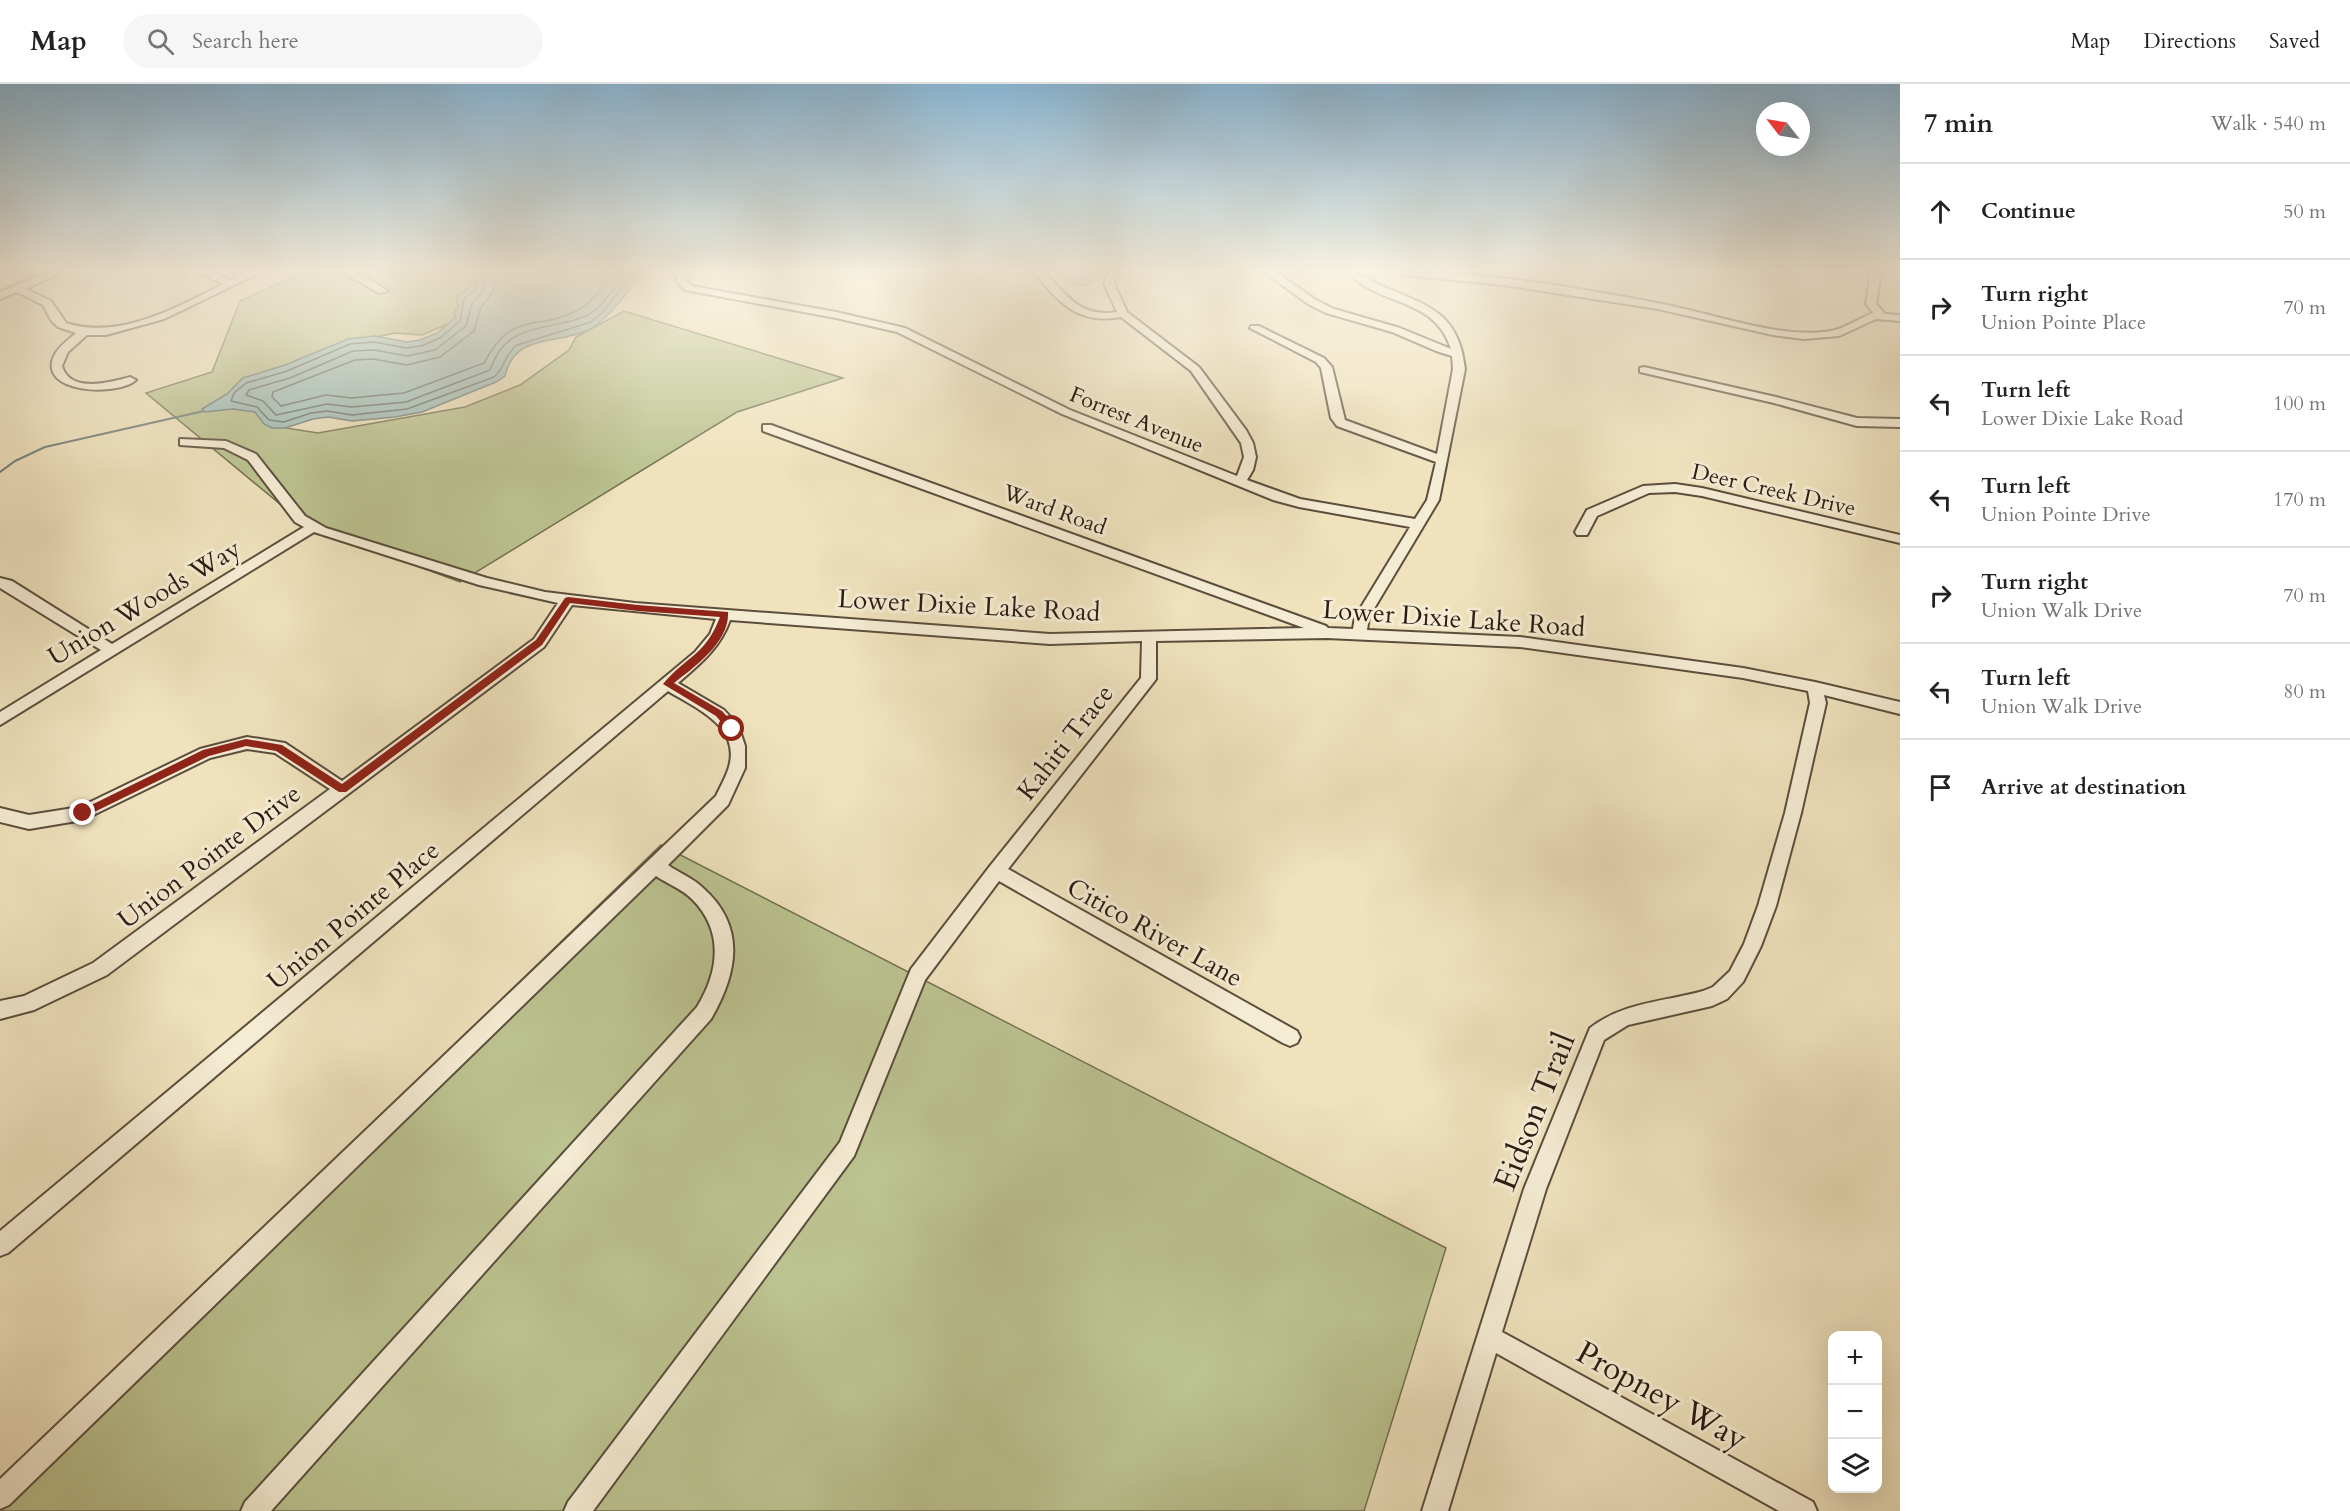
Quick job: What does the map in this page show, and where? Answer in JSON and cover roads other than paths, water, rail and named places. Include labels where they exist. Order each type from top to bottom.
[{"type":"street","points":[[78,339],[59,357],[56,367],[60,375],[72,383],[93,387],[111,386],[130,380]]},
{"type":"street","name":"Forrest Avenue","points":[[918,339],[1066,412],[1240,482],[1299,503],[1418,524]]},
{"type":"street","points":[[1155,339],[1195,369],[1240,430],[1247,443],[1250,457],[1247,470],[1240,482]]},
{"type":"street","points":[[1277,339],[1320,360],[1326,367],[1337,418],[1341,423],[1442,460]]},
{"type":"street","points":[[1415,339],[1440,350],[1459,354]]},
{"type":"street","points":[[1361,634],[1359,626],[1362,617],[1432,500],[1459,369],[1459,354],[1453,339]]},
{"type":"street","points":[[1644,370],[1776,400],[1851,421],[1875,424],[1900,423]]},
{"type":"street","name":"Ward Road","points":[[767,428],[1317,627],[1327,633]]},
{"type":"street","name":"Lower Dixie Lake Road","points":[[184,442],[226,445],[252,457],[300,519],[321,531],[484,582],[568,600],[638,608],[1050,639],[1327,633],[1470,638],[1578,648],[1743,674],[1815,687],[1900,708]]},
{"type":"street","name":"Deer Creek Drive","points":[[1582,532],[1592,513],[1647,489],[1675,488],[1702,492],[1900,539]]},
{"type":"street","name":"Union Woods Way","points":[[0,719],[313,527]]},
{"type":"street","points":[[0,583],[7,584],[111,650]]},
{"type":"street","name":"Union Pointe Drive","points":[[0,1010],[27,1004],[100,969],[539,642],[568,600]]},
{"type":"street","name":"Union Pointe Place","points":[[0,1245],[668,684],[700,656],[717,636],[725,614]]},
{"type":"street","name":"Kahiti Trace","points":[[577,1511],[847,1149],[918,975],[996,871],[1148,679],[1149,636]]},
{"type":"street","points":[[0,1496],[722,800],[737,768],[737,746],[732,729],[719,714],[668,684]]},
{"type":"street","name":"Eidson Trail","points":[[1435,1511],[1534,1189],[1597,1034],[1608,1023],[1623,1016],[1681,1006],[1721,993],[1736,981],[1769,902],[1781,860],[1818,703],[1815,687]]},
{"type":"street","points":[[0,815],[29,822],[83,813],[206,753],[246,743],[279,747],[342,789]]},
{"type":"street","points":[[254,1511],[696,1022],[718,991],[725,962],[723,937],[716,914],[697,893],[656,865]]},
{"type":"street","name":"Citico River Lane","points":[[996,871],[1290,1037]]},
{"type":"street","name":"Propney Way","points":[[1489,1337],[1804,1511]]},
{"type":"water","points":[[348,339],[389,339],[407,342],[556,339],[538,342],[517,353],[510,362],[505,376],[496,382],[422,412],[352,421],[328,417],[285,428],[272,428],[264,424],[255,412],[233,409],[205,412],[202,409],[227,394],[243,378],[285,365]]},
{"type":"waterway","points":[[0,472],[15,461],[45,447],[204,411]]}]
